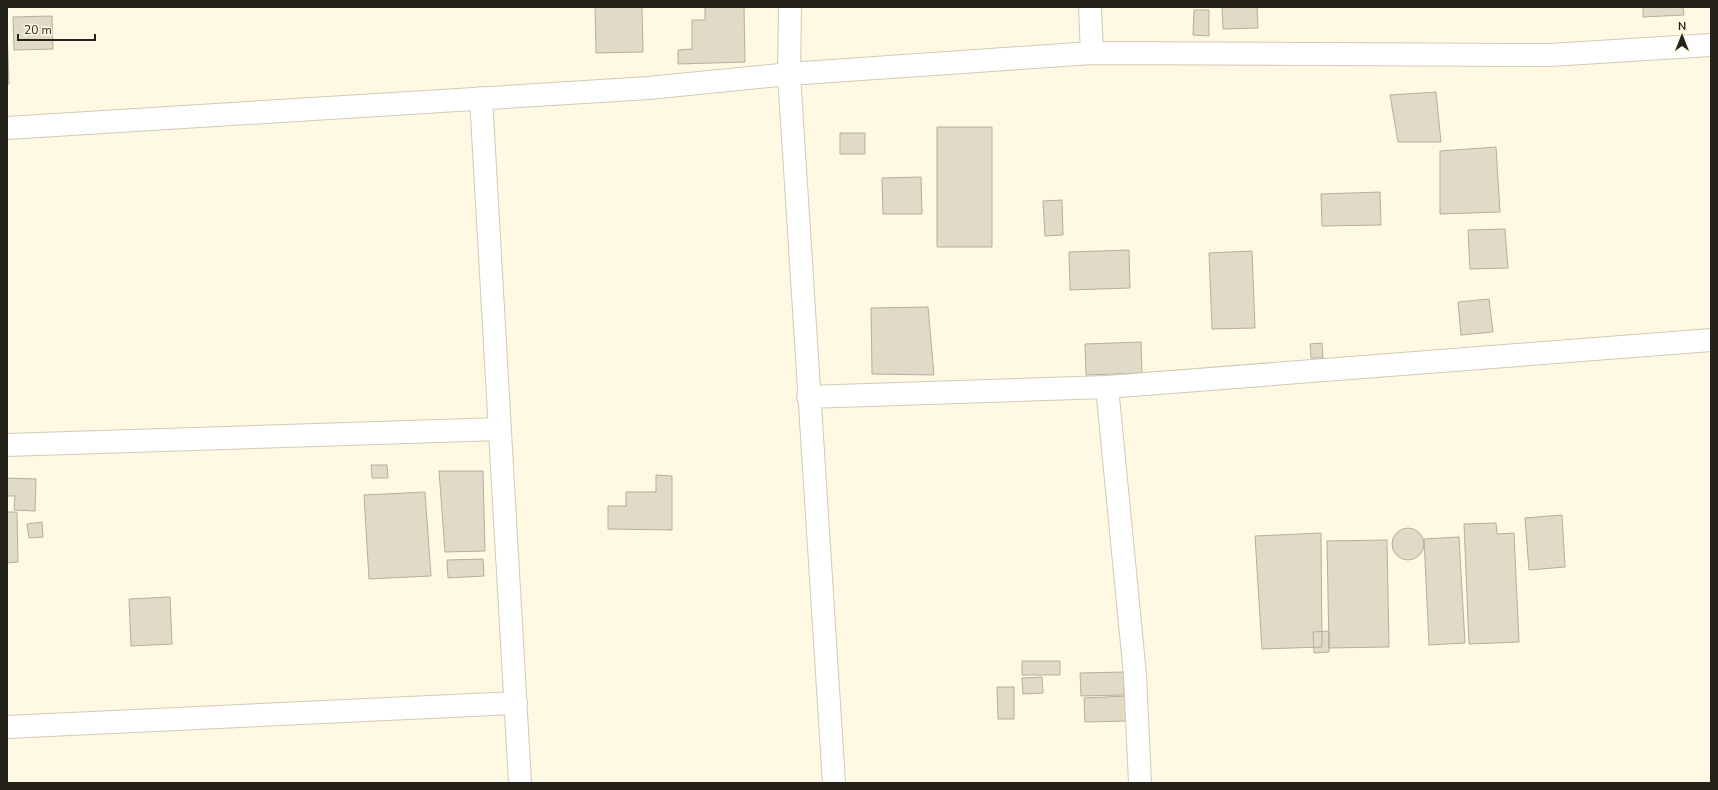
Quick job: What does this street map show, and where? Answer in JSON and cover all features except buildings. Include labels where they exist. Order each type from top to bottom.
[{"type":"street","points":[[790,7],[788,74],[834,783]]},
{"type":"street","points":[[1090,7],[1092,53]]},
{"type":"street","points":[[7,128],[649,88],[788,74],[1092,53],[1550,55],[1711,45]]},
{"type":"street","points":[[481,98],[520,783]]},
{"type":"street","points":[[808,397],[1107,387],[1711,340]]},
{"type":"street","points":[[1107,387],[1135,675],[1140,783]]},
{"type":"street","points":[[7,445],[500,429]]},
{"type":"street","points":[[7,727],[516,703]]}]
